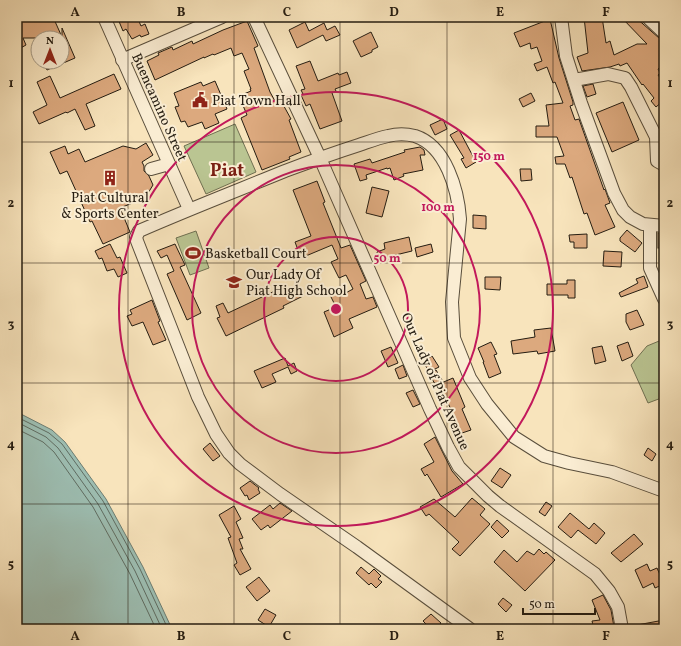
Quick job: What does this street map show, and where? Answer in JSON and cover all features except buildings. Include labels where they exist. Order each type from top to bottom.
[{"type":"street","name":"Buencamino Street","points":[[104,17],[189,209]]},
{"type":"street","points":[[122,60],[222,17]]},
{"type":"street","name":"Our Lady of Piat Avenue","points":[[254,17],[320,158],[430,409],[459,467],[488,496],[595,574],[609,591],[618,606],[622,629]]},
{"type":"street","points":[[561,17],[566,56],[614,193],[623,210],[630,217],[643,224],[664,226]]},
{"type":"street","points":[[647,17],[664,33]]},
{"type":"street","points":[[574,80],[608,74],[625,78],[631,86],[656,137],[657,162],[664,165]]},
{"type":"street","points":[[470,629],[240,464],[229,453],[216,434],[198,397],[136,236],[139,231],[189,209],[320,158],[388,136],[415,136],[434,148],[449,170],[459,207],[460,219],[452,302],[454,338],[470,378],[487,404],[514,437],[544,456],[568,463],[612,472],[664,491]]},
{"type":"street","points":[[151,169],[169,164]]},
{"type":"street","points":[[650,225],[650,268],[659,277],[664,299]]},
{"type":"green space","points":[[235,124],[256,172],[206,194],[184,146]]},
{"type":"green space","name":"Basketball Court","points":[[196,231],[209,268],[190,275],[176,238]]},
{"type":"green space","points":[[664,339],[664,397],[648,403],[631,365],[647,346]]},
{"type":"water","points":[[17,412],[52,430],[65,442],[106,499],[143,567],[172,629],[17,629]]},
{"type":"place","name":"Piat Town Hall","points":[[200,100]]},
{"type":"place","name":"Piat Cultural & Sports Center","points":[[110,178]]},
{"type":"place","name":"Basketball Court","points":[[193,253]]},
{"type":"place","name":"Our Lady Of Piat High School","points":[[234,282]]},
{"type":"district","name":"Piat","points":[[227,170]]}]
